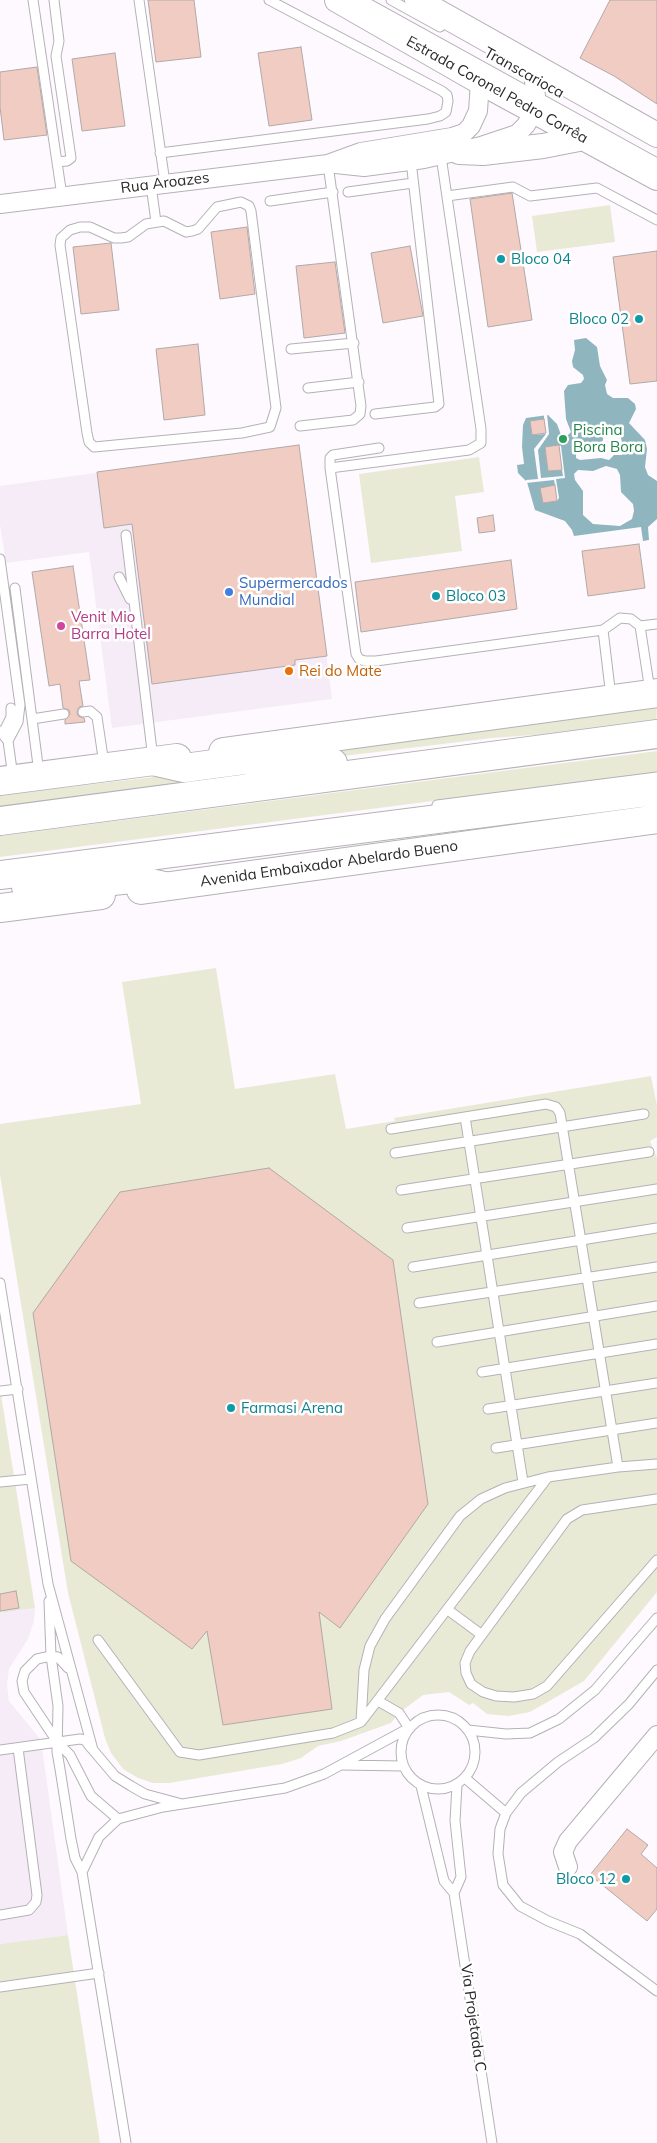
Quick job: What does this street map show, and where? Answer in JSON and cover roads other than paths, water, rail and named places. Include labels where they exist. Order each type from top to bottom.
[{"type":"main road","name":"Estrada Coronel Pedro Corrêa","points":[[337,0],[480,82],[534,85],[657,135]]},
{"type":"main road","name":"Estrada Coronel Pedro Corrêa","points":[[416,0],[534,85],[584,138],[657,178]]},
{"type":"main road","points":[[450,154],[492,152],[584,138]]},
{"type":"main road","points":[[18,779],[654,693]]},
{"type":"main road","points":[[0,821],[657,734]]},
{"type":"main road","points":[[153,761],[184,768],[244,760],[336,763],[468,747],[541,749]]},
{"type":"main road","name":"Avenida Embaixador Abelardo Bueno","points":[[0,875],[657,791]]},
{"type":"main road","name":"Avenida Embaixador Abelardo Bueno","points":[[0,908],[654,818]]},
{"type":"main road","points":[[0,888],[65,886],[132,879],[164,886]]},
{"type":"street","name":"Rua Aroazes","points":[[329,164],[361,152],[420,144],[464,133],[471,126],[478,111],[480,82]]},
{"type":"street","name":"Rua Aroazes","points":[[0,204],[329,164],[364,166],[411,161],[450,154],[517,134],[526,125],[534,85]]},
{"type":"street","points":[[568,1868],[562,1852],[568,1841],[657,1735]]},
{"type":"lane","points":[[33,0],[62,196]]},
{"type":"lane","points":[[54,0],[60,41],[56,56],[71,158],[70,160],[57,162]]},
{"type":"lane","points":[[139,0],[160,153],[156,222]]},
{"type":"lane","points":[[160,153],[428,119],[440,116],[446,112],[447,95],[442,91],[269,0]]},
{"type":"lane","name":"Transcarioca","points":[[362,0],[534,85],[657,163]]},
{"type":"lane","points":[[391,0],[449,31]]},
{"type":"lane","points":[[330,468],[469,450],[476,448],[480,443],[481,429],[447,196],[450,154]]},
{"type":"lane","points":[[375,414],[435,407],[439,404],[411,161]]},
{"type":"lane","points":[[300,426],[358,418],[362,406],[329,164]]},
{"type":"lane","points":[[348,192],[413,183]]},
{"type":"lane","points":[[447,196],[513,187],[530,196],[597,188],[657,220]]},
{"type":"lane","points":[[270,201],[332,192]]},
{"type":"lane","points":[[241,202],[249,206],[276,408],[270,426],[261,430],[242,433],[100,448],[94,447],[89,442],[62,254],[62,238],[70,230],[80,227],[90,227],[114,238],[128,237],[146,224],[156,222],[168,222],[186,232],[192,231],[198,229],[217,207],[241,202]]},
{"type":"lane","points":[[290,349],[354,343]]},
{"type":"lane","points":[[308,388],[359,382]]},
{"type":"lane","points":[[379,448],[336,454],[330,458],[354,646],[359,659],[376,661],[603,630],[620,618],[631,619],[640,626],[654,693]]},
{"type":"lane","points":[[126,535],[153,761]]},
{"type":"lane","points":[[0,559],[20,705],[18,722],[4,735]]},
{"type":"lane","points":[[119,577],[134,609]]},
{"type":"lane","points":[[15,588],[32,718],[18,779]]},
{"type":"lane","points":[[640,626],[657,624]]},
{"type":"lane","points":[[603,630],[611,699]]},
{"type":"lane","points":[[12,708],[11,717],[4,735],[18,779]]},
{"type":"lane","points":[[84,712],[95,712],[97,717],[105,768]]},
{"type":"lane","points":[[32,718],[64,714]]},
{"type":"lane","points":[[432,806],[657,776]]},
{"type":"lane","points":[[0,830],[167,809]]},
{"type":"lane","points":[[391,1129],[546,1104],[556,1107],[560,1113],[618,1467]]},
{"type":"lane","points":[[395,1153],[562,1125],[644,1114]]},
{"type":"lane","points":[[466,1117],[523,1482]]},
{"type":"lane","points":[[401,1190],[649,1152]]},
{"type":"lane","points":[[407,1228],[657,1189]]},
{"type":"lane","points":[[413,1267],[657,1228]]},
{"type":"lane","points":[[419,1303],[657,1267]]},
{"type":"lane","points":[[0,1283],[48,1584],[93,1750]]},
{"type":"lane","points":[[437,1342],[657,1306]]},
{"type":"lane","points":[[482,1372],[657,1344]]},
{"type":"lane","points":[[488,1409],[657,1383]]},
{"type":"lane","points":[[0,1392],[18,1389]]},
{"type":"lane","points":[[496,1448],[657,1422]]},
{"type":"lane","points":[[361,1722],[364,1670],[370,1646],[385,1619],[460,1516],[481,1499],[523,1482],[618,1467],[657,1464]]},
{"type":"lane","points":[[98,1640],[180,1752],[189,1755],[333,1733],[361,1722],[548,1478]]},
{"type":"lane","points":[[0,1482],[31,1479]]},
{"type":"lane","points":[[657,1499],[582,1510],[567,1520],[470,1651],[464,1663],[471,1684],[483,1692],[496,1696],[514,1697],[533,1694],[547,1686],[657,1560]]},
{"type":"lane","points":[[48,1584],[51,1656],[58,1706],[57,1752],[71,1839],[75,1858],[82,1872],[126,2143]]},
{"type":"lane","points":[[448,1610],[482,1635]]},
{"type":"lane","points":[[468,1730],[506,1734],[530,1733],[559,1719],[595,1690],[657,1618]]},
{"type":"lane","points":[[70,1670],[58,1657],[51,1656],[37,1659],[30,1664],[22,1681],[24,1692],[58,1743],[76,1764],[91,1796],[118,1819]]},
{"type":"lane","points":[[657,1670],[612,1721],[594,1738],[558,1762],[521,1793],[506,1813],[500,1829],[498,1854],[503,1884],[520,1906],[548,1922],[580,1934],[657,1991]]},
{"type":"lane","points":[[378,1701],[399,1713],[409,1728]]},
{"type":"lane","points":[[82,1872],[99,1837],[118,1819],[133,1813],[285,1788],[324,1774],[342,1765],[420,1720],[439,1716],[458,1721],[468,1730],[476,1749],[475,1760],[465,1778],[456,1785],[439,1790],[421,1786],[410,1778],[403,1766],[400,1753],[402,1740],[409,1728]]},
{"type":"lane","points":[[0,1750],[84,1740],[115,1776],[145,1794],[182,1804]]},
{"type":"lane","points":[[0,1914],[29,1910],[36,1902],[37,1895],[18,1748]]},
{"type":"lane","points":[[342,1765],[403,1766]]},
{"type":"lane","points":[[465,1778],[506,1813]]},
{"type":"lane","name":"Via Projetada C","points":[[454,1893],[460,1877],[455,1821],[456,1785]]},
{"type":"lane","name":"Via Projetada C","points":[[421,1786],[444,1880],[454,1893],[492,2143]]},
{"type":"lane","points":[[0,1987],[99,1973]]},
{"type":"water","name":"Piscina Bora Bora","points":[[586,338],[597,347],[600,366],[607,380],[605,385],[607,394],[613,398],[628,398],[635,404],[636,409],[629,423],[645,440],[647,449],[645,467],[648,475],[657,481],[657,519],[648,527],[649,540],[643,541],[641,527],[574,536],[565,521],[535,510],[527,482],[518,473],[517,465],[524,464],[522,447],[523,425],[526,418],[548,415],[557,424],[561,435],[566,437],[571,432],[566,419],[564,391],[568,385],[581,383],[584,379],[583,375],[573,367],[574,340]],"holes":[[[612,428],[620,434],[624,450],[622,455],[614,455],[609,460],[601,458],[580,460],[576,458],[576,450],[597,447],[602,443],[605,431]],[[606,466],[617,469],[620,475],[621,492],[633,504],[632,519],[620,526],[593,524],[583,515],[583,491],[575,480],[574,474],[578,470],[593,471]]]},
{"type":"place","name":"Bloco 04","points":[[501,259]]},
{"type":"place","name":"Bloco 02","points":[[639,319]]},
{"type":"place","name":"Piscina Bora Bora","points":[[563,439]]},
{"type":"place","name":"Supermercados Mundial","points":[[229,592]]},
{"type":"place","name":"Bloco 03","points":[[436,596]]},
{"type":"place","name":"Venit Mio Barra Hotel","points":[[61,626]]},
{"type":"place","name":"Rei do Mate","points":[[289,671]]},
{"type":"place","name":"Farmasi Arena","points":[[231,1408]]},
{"type":"place","name":"Bloco 12","points":[[626,1879]]}]
